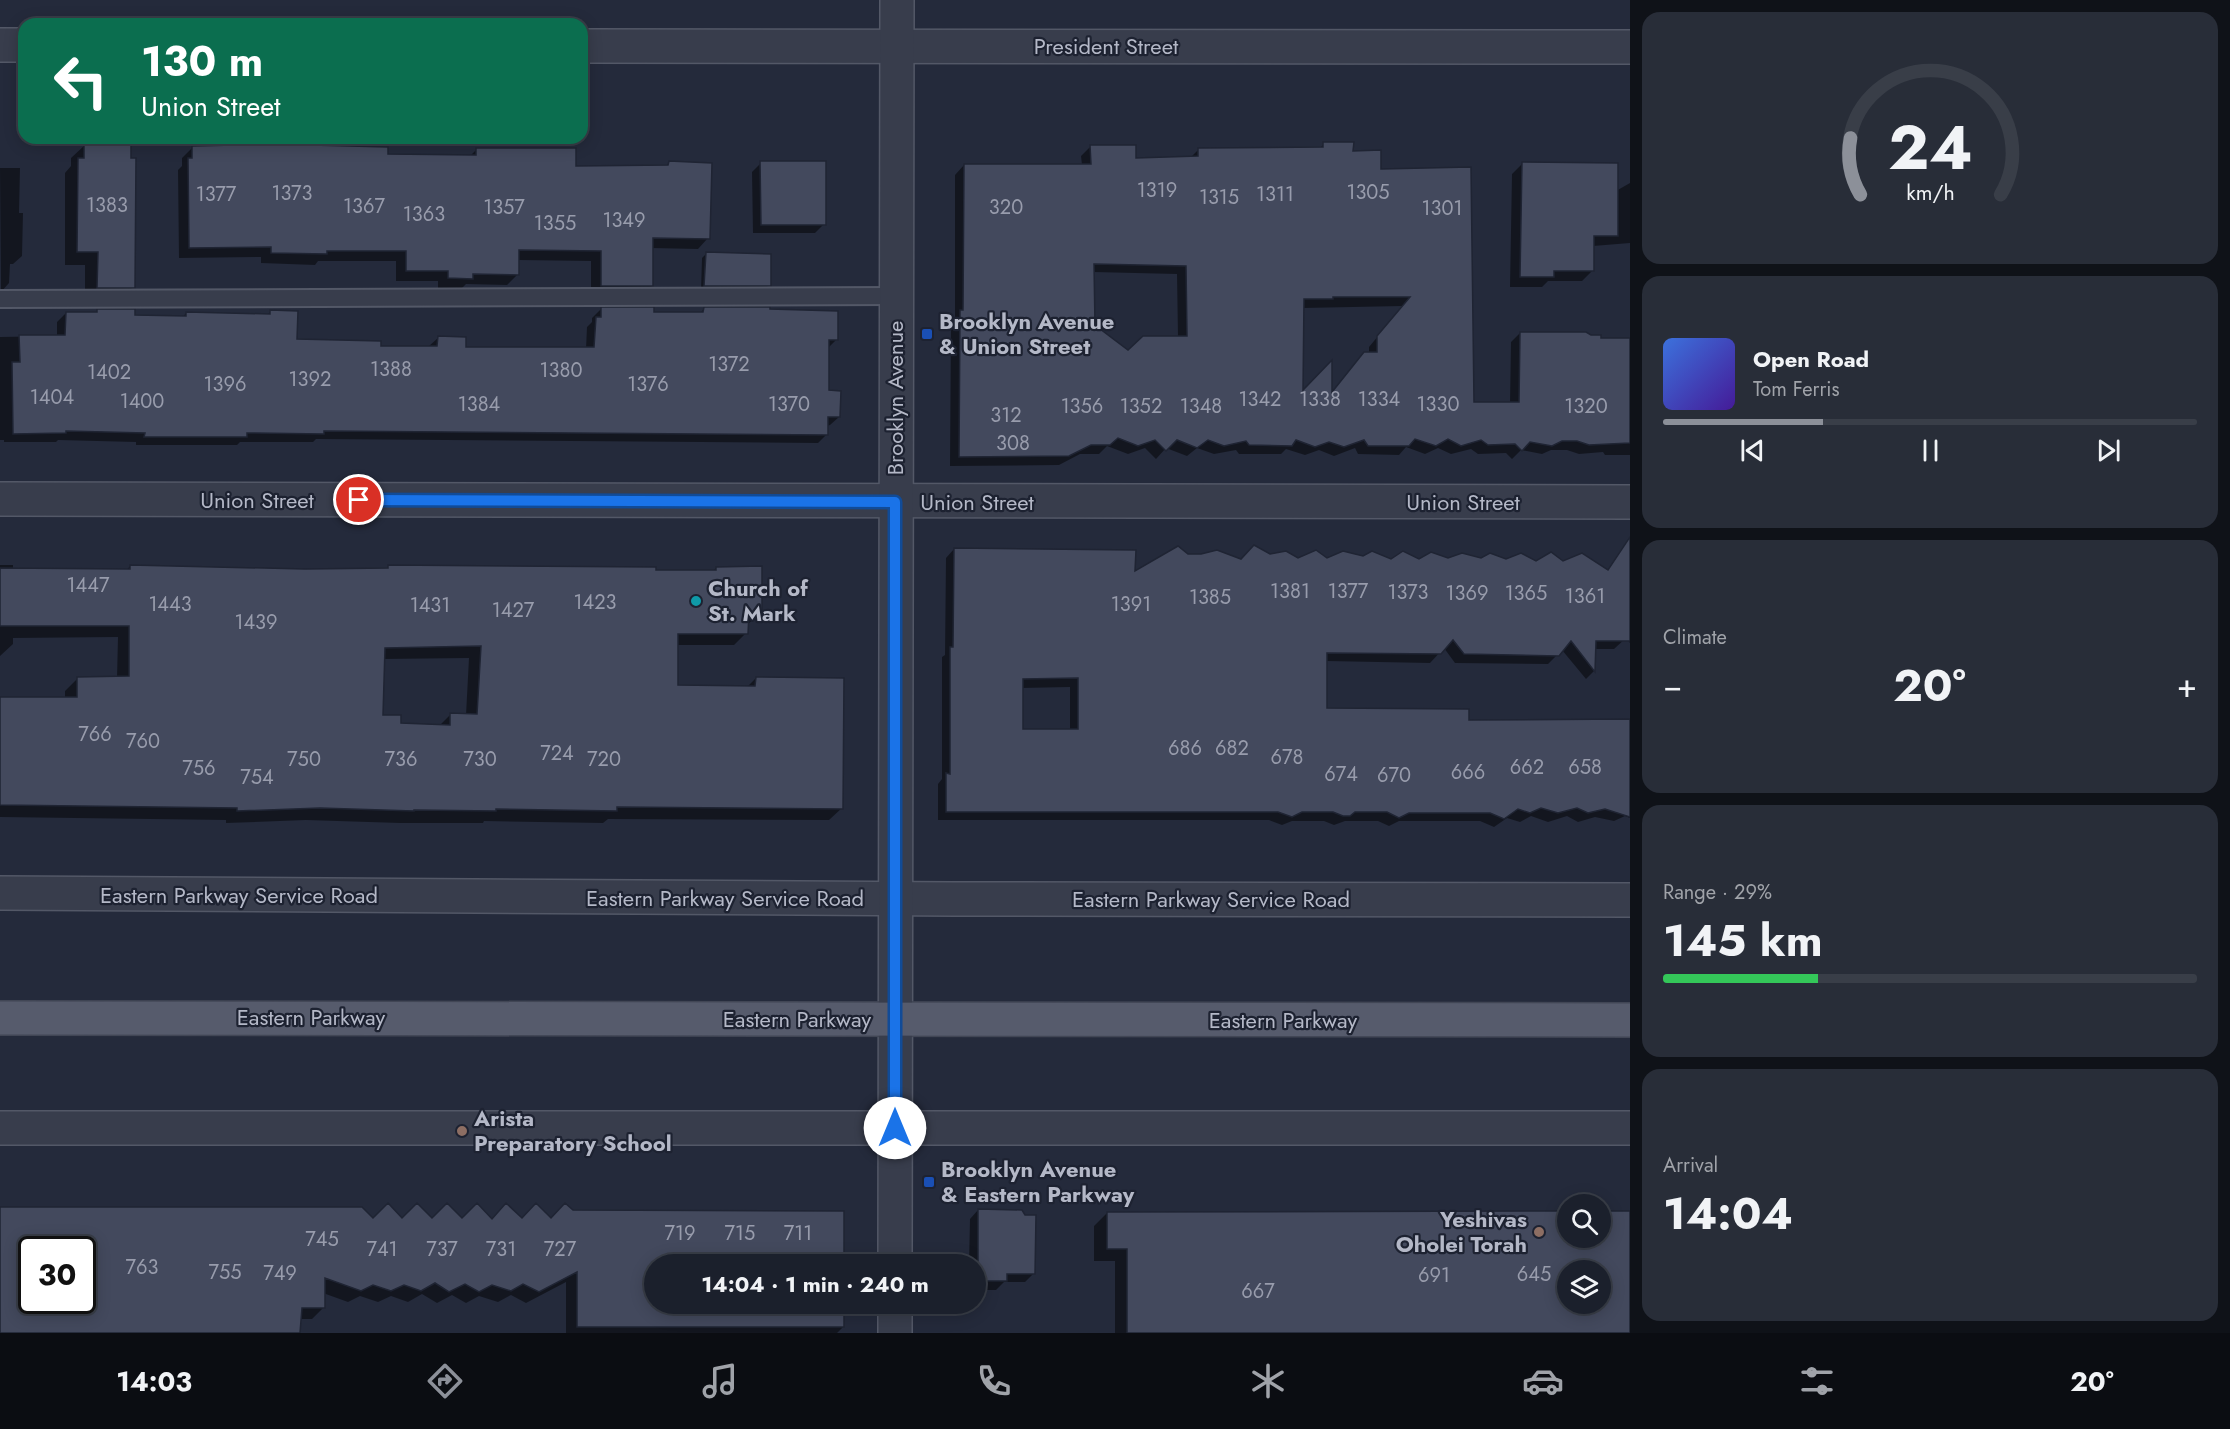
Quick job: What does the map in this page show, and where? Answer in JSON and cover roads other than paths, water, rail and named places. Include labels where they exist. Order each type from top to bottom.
[{"type":"main road","name":"Eastern Parkway","points":[[0,1018],[1630,1020]]},
{"type":"street","name":"Brooklyn Avenue","points":[[895,1254],[897,0]]},
{"type":"street","points":[[0,45],[18,45]]},
{"type":"street","name":"President Street","points":[[588,46],[1630,46]]},
{"type":"street","name":"Union Street","points":[[0,499],[1630,502]]},
{"type":"street","name":"Eastern Parkway Service Road","points":[[0,893],[896,899],[1630,900]]},
{"type":"street","points":[[0,1128],[1630,1128]]},
{"type":"street","points":[[895,1314],[895,1333]]},
{"type":"lane","points":[[0,299],[896,296]]},
{"type":"place","name":"Brooklyn Avenue & Union Street","points":[[927,334]]},
{"type":"place","name":"Church of St. Mark","points":[[696,601]]},
{"type":"place","name":"Arista Preparatory School","points":[[462,1131]]},
{"type":"place","name":"Brooklyn Avenue & Eastern Parkway","points":[[929,1182]]},
{"type":"place","name":"Yeshivas Oholei Torah","points":[[1539,1232]]}]
